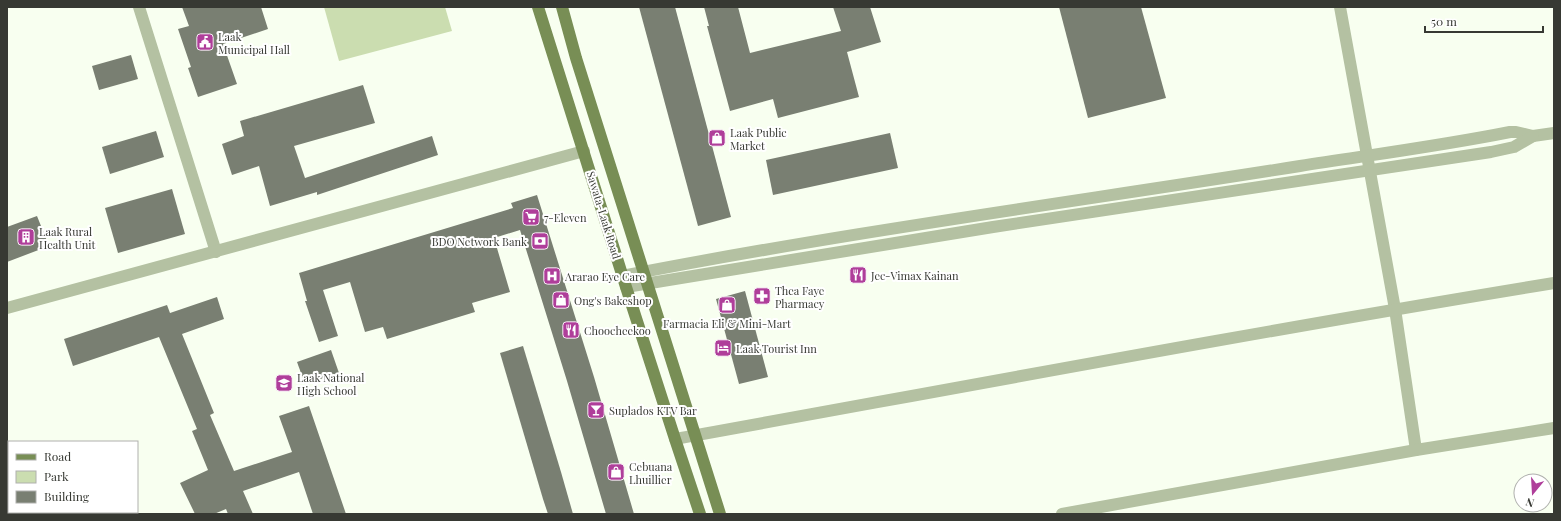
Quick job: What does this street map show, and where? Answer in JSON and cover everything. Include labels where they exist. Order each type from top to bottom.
[{"type":"main road","name":"Sawata-Laak Road","points":[[538,7],[624,282],[700,514]]},
{"type":"main road","name":"Sawata-Laak Road","points":[[562,7],[576,58],[720,514]]},
{"type":"street","points":[[139,7],[216,252]]},
{"type":"street","points":[[1340,7],[1366,156],[1396,309],[1416,450]]},
{"type":"street","points":[[624,282],[643,272],[695,262],[970,217],[1366,156],[1510,132],[1533,136],[1554,134]]},
{"type":"street","points":[[624,282],[648,284],[993,227],[1491,152],[1514,147],[1533,136]]},
{"type":"street","points":[[7,308],[584,151]]},
{"type":"street","points":[[675,439],[1396,309],[1554,283]]},
{"type":"street","points":[[1062,514],[1416,450],[1554,428]]},
{"type":"green space","points":[[324,7],[445,7],[452,31],[339,61]]},
{"type":"building","name":"Laak Municipal Hall","points":[[182,7],[261,7],[268,29],[223,44],[237,84],[198,97],[188,68],[191,67],[178,29],[189,26]]},
{"type":"building","points":[[639,7],[675,7],[731,217],[698,226]]},
{"type":"building","points":[[704,7],[738,7],[750,53],[841,31],[833,7],[870,7],[881,42],[847,52],[859,97],[778,118],[773,99],[730,111],[707,26],[709,26]]},
{"type":"building","points":[[1059,7],[1141,7],[1166,98],[1088,118]]},
{"type":"building","points":[[131,55],[138,79],[99,90],[92,66]]},
{"type":"building","points":[[363,85],[375,123],[294,146],[305,178],[432,136],[438,155],[317,195],[317,192],[270,206],[259,166],[232,175],[222,144],[244,136],[240,121]]},
{"type":"building","points":[[156,131],[164,157],[110,174],[102,147]]},
{"type":"building","points":[[890,133],[898,168],[773,195],[766,160]]},
{"type":"building","points":[[172,189],[185,234],[118,253],[105,208]]},
{"type":"building","points":[[537,195],[594,377],[634,514],[606,514],[567,381],[520,230],[494,238],[510,292],[472,303],[475,312],[387,339],[383,327],[365,332],[350,282],[323,290],[338,336],[319,342],[305,301],[307,301],[299,273],[513,208],[511,203]]},
{"type":"building","name":"Laak Rural Health Unit","points":[[37,216],[49,246],[7,262],[7,227]]},
{"type":"building","points":[[745,291],[768,377],[739,384],[716,299]]},
{"type":"building","points":[[217,297],[224,319],[182,334],[214,413],[210,415],[234,471],[292,452],[279,416],[309,406],[346,514],[313,514],[299,472],[243,491],[253,514],[228,514],[226,509],[214,514],[195,514],[180,483],[208,470],[192,431],[197,429],[159,337],[73,366],[64,339],[167,305],[170,313]]},
{"type":"building","points":[[523,346],[573,514],[548,514],[543,499],[500,353]]},
{"type":"building","points":[[331,350],[339,373],[305,384],[297,362]]},
{"type":"place","name":"Laak Municipal Hall","points":[[205,42]]},
{"type":"place","name":"Laak Public Market","points":[[717,138]]},
{"type":"place","name":"7-Eleven","points":[[531,217]]},
{"type":"place","name":"Laak Rural Health Unit","points":[[26,237]]},
{"type":"place","name":"BDO Network Bank","points":[[540,241]]},
{"type":"place","name":"Jec-Vimax Kainan","points":[[858,275]]},
{"type":"place","name":"Ararao Eye Care","points":[[552,276]]},
{"type":"place","name":"Thea Faye Pharmacy","points":[[762,296]]},
{"type":"place","name":"Ong's Bakeshop","points":[[561,300]]},
{"type":"place","name":"Farmacia Eli & Mini-Mart","points":[[727,305]]},
{"type":"place","name":"Choocheekoo","points":[[571,330]]},
{"type":"place","name":"Laak Tourist Inn","points":[[723,348]]},
{"type":"place","name":"Laak National High School","points":[[284,383]]},
{"type":"place","name":"Suplados KTV Bar","points":[[596,410]]},
{"type":"place","name":"Cebuana Lhuillier","points":[[616,472]]}]
